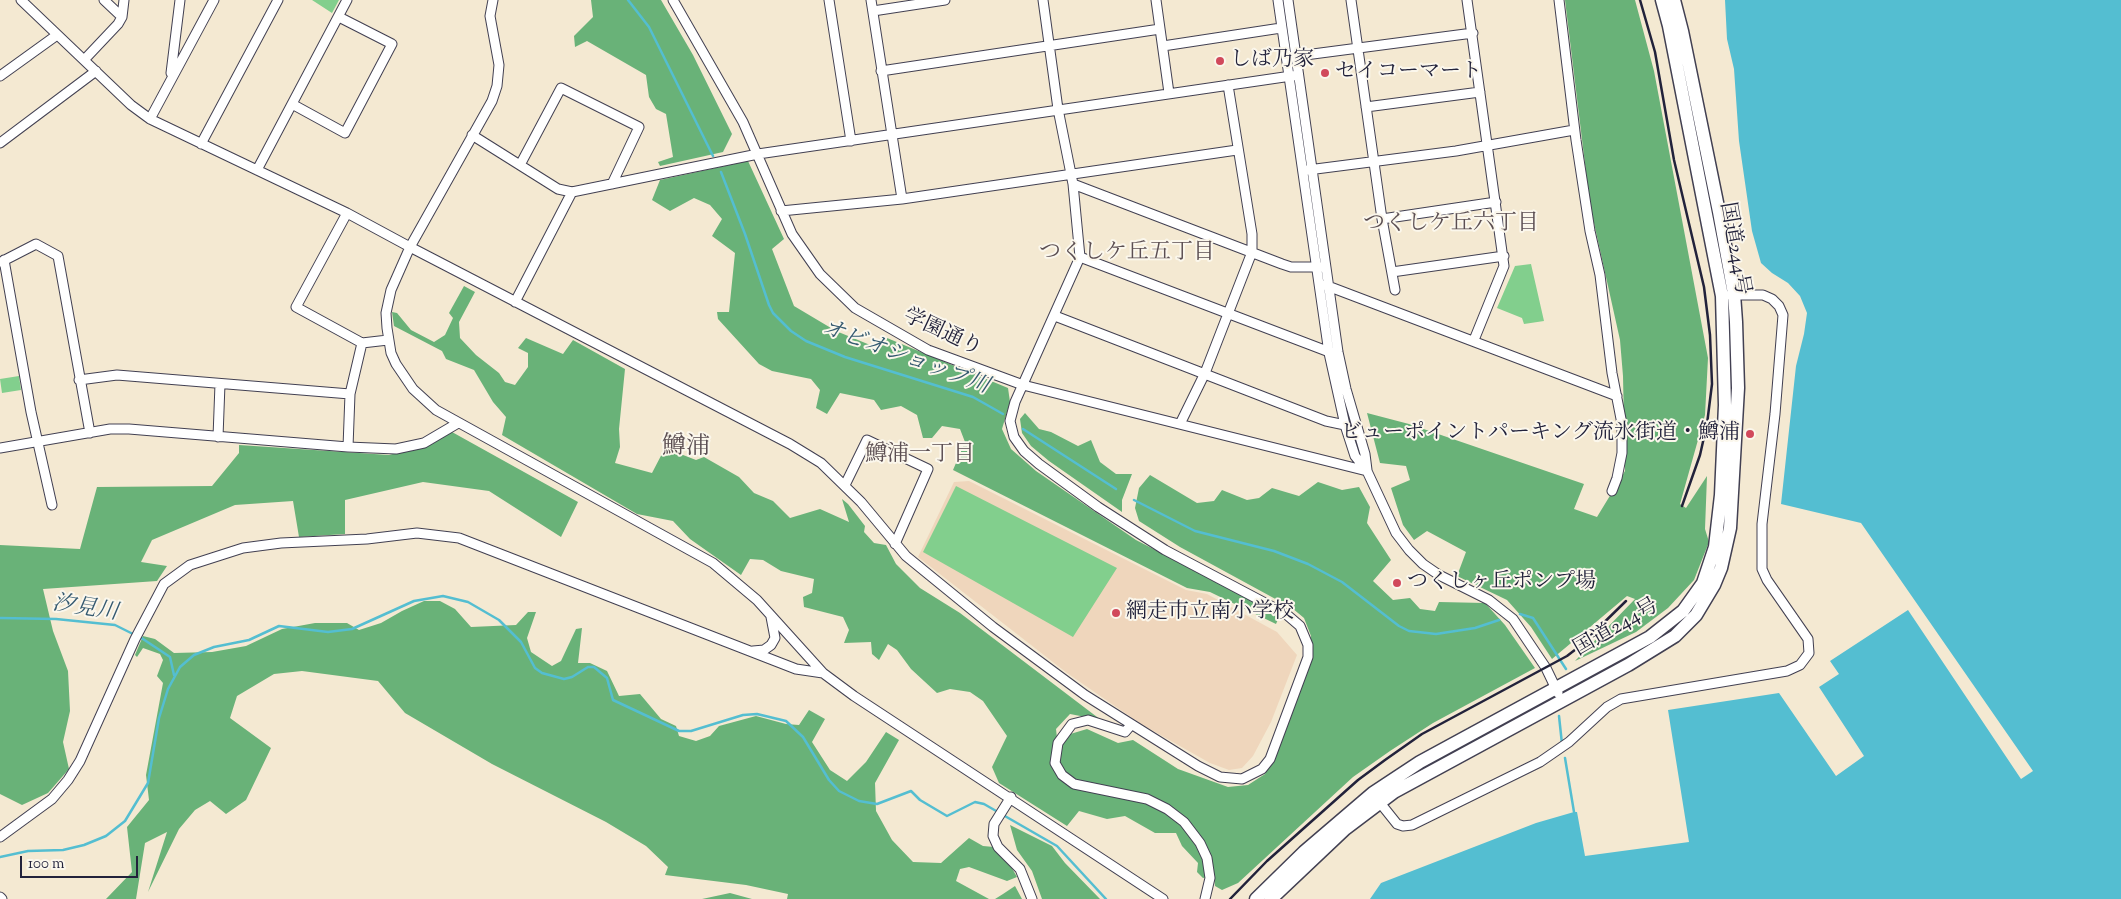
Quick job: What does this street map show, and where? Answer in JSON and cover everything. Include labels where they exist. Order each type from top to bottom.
[{"type":"highway","name":"国道244号","points":[[1256,899],[1304,852],[1420,762],[1650,637],[1669,624],[1694,599],[1703,583],[1715,547],[1721,495],[1728,295],[1662,0]]},
{"type":"highway","name":"国道244号","points":[[1271,899],[1376,798],[1433,770],[1628,665],[1675,636],[1696,615],[1722,568],[1730,528],[1738,388],[1728,295],[1684,40],[1674,0]]},
{"type":"street","points":[[21,0],[150,120],[347,213],[790,444],[821,463],[845,485],[895,544],[938,584],[993,627],[1085,695],[1208,772],[1232,778],[1242,778],[1262,769],[1270,759],[1303,671],[1308,645],[1300,626],[1286,614],[1142,535],[1098,507],[1024,451],[1014,437],[1010,421],[1023,385],[1080,257],[1071,179],[1058,109],[1043,0]]},
{"type":"street","points":[[104,0],[122,17]]},
{"type":"street","points":[[84,60],[118,24],[122,17],[124,0]]},
{"type":"street","points":[[171,79],[180,0]]},
{"type":"street","points":[[150,120],[214,0]]},
{"type":"street","points":[[201,144],[278,0]]},
{"type":"street","points":[[257,170],[348,0]]},
{"type":"street","points":[[492,0],[490,16],[498,58],[498,76],[492,101],[410,247],[398,272],[388,302],[386,313],[388,340],[396,364],[413,389],[436,410],[458,423],[713,563],[736,580],[770,614],[823,673],[854,696],[1011,797],[1164,899]]},
{"type":"street","name":"学園通り","points":[[673,0],[720,80],[758,154],[781,211],[806,256],[837,292],[855,308],[928,350],[1023,385],[1367,471]]},
{"type":"street","points":[[829,0],[851,141]]},
{"type":"street","points":[[871,0],[902,198]]},
{"type":"street","points":[[873,11],[945,0]]},
{"type":"street","points":[[1156,0],[1169,93]]},
{"type":"street","points":[[1278,0],[1285,58],[1293,75],[1312,170],[1326,267],[1333,353],[1346,389],[1365,454],[1367,471]]},
{"type":"street","points":[[1288,0],[1295,56],[1293,75],[1302,171],[1318,286],[1333,353],[1345,426],[1355,456],[1367,471],[1396,533],[1409,550],[1423,564],[1439,575],[1489,600],[1513,619],[1546,668],[1562,700]]},
{"type":"street","points":[[1351,0],[1382,219],[1395,290]]},
{"type":"street","points":[[1467,0],[1504,256],[1504,266],[1474,340]]},
{"type":"street","points":[[1559,0],[1574,130],[1587,216],[1600,275],[1612,373],[1622,424],[1622,453],[1617,478],[1612,491]]},
{"type":"street","points":[[292,104],[345,133],[392,44],[339,17]]},
{"type":"street","points":[[1163,46],[1281,28]]},
{"type":"street","points":[[881,70],[1160,29]]},
{"type":"street","points":[[1285,58],[1473,33]]},
{"type":"street","points":[[0,76],[57,35]]},
{"type":"street","points":[[0,143],[96,71]]},
{"type":"street","points":[[472,135],[558,189],[572,192],[758,154],[892,136],[1058,109],[1293,75]]},
{"type":"street","points":[[1180,424],[1205,374],[1252,252],[1252,234],[1228,85]]},
{"type":"street","points":[[520,165],[561,88],[639,128],[612,184]]},
{"type":"street","points":[[1366,107],[1480,92]]},
{"type":"street","points":[[1302,171],[1488,146],[1574,130]]},
{"type":"street","points":[[781,211],[1071,179],[1237,150]]},
{"type":"street","points":[[1071,179],[1291,267],[1326,267]]},
{"type":"street","points":[[516,302],[572,192]]},
{"type":"street","points":[[1382,219],[1496,202]]},
{"type":"street","points":[[347,213],[296,307],[362,343],[388,340]]},
{"type":"street","points":[[52,506],[37,441],[2,261],[36,244],[58,256],[90,433]]},
{"type":"street","points":[[1392,272],[1504,256]]},
{"type":"street","points":[[1080,257],[1227,315],[1333,353]]},
{"type":"street","points":[[1318,286],[1328,285],[1398,315],[1474,340],[1617,396]]},
{"type":"street","points":[[1376,798],[1397,824],[1403,826],[1412,825],[1540,762],[1569,742],[1607,707],[1621,699],[1788,671],[1800,666],[1810,653],[1808,639],[1767,580],[1762,569],[1762,524],[1775,414],[1783,316],[1772,299],[1763,295],[1728,295]]},
{"type":"street","points":[[1055,316],[1326,421],[1345,426]]},
{"type":"street","points":[[348,447],[350,394],[362,343]]},
{"type":"street","points":[[79,380],[117,375],[350,394]]},
{"type":"street","points":[[218,437],[220,384]]},
{"type":"street","points":[[0,448],[110,429],[129,429],[348,447],[396,449],[424,443],[458,423]]},
{"type":"street","points":[[845,485],[866,440],[928,469],[895,544]]},
{"type":"street","points":[[0,837],[52,799],[68,780],[80,761],[137,635],[164,584],[176,573],[205,558],[243,548],[281,543],[367,539],[417,533],[459,538],[796,669],[823,673]]},
{"type":"street","points":[[752,651],[764,650],[771,645],[775,638],[770,614]]},
{"type":"street","points":[[1131,725],[1125,732],[1088,720],[1072,724],[1058,743],[1055,763],[1062,775],[1074,784],[1147,799],[1167,809],[1184,822],[1200,843],[1207,858],[1210,878],[1205,899]]},
{"type":"street","points":[[1011,797],[994,824],[993,836],[998,847],[1020,869],[1032,899]]},
{"type":"shaded area","name":"網走市立南小学校","points":[[969,481],[1186,590],[1207,594],[1277,632],[1297,655],[1271,722],[1253,756],[1242,768],[1229,770],[1210,763],[1141,724],[1067,673],[918,557],[954,482]]},
{"type":"green space","points":[[312,0],[339,0],[332,13]]},
{"type":"green space","points":[[591,0],[661,0],[693,55],[732,134],[723,152],[660,166],[658,162],[673,157],[666,114],[656,109],[649,97],[646,75],[587,41],[575,47],[574,36],[593,17]]},
{"type":"green space","points":[[1565,0],[1635,0],[1654,71],[1708,358],[1705,415],[1680,504],[1686,508],[1707,476],[1705,529],[1709,542],[1694,580],[1668,608],[1636,632],[1575,661],[1635,599],[1627,596],[1552,659],[1531,627],[1507,600],[1457,576],[1466,552],[1427,531],[1414,540],[1403,525],[1391,488],[1410,480],[1406,466],[1380,463],[1367,413],[1409,424],[1584,484],[1574,509],[1597,517],[1625,471],[1623,376],[1620,340],[1590,205]]},
{"type":"green space","points":[[748,161],[784,239],[772,249],[794,306],[836,331],[875,347],[887,338],[1008,388],[1010,402],[1002,429],[1011,449],[1036,471],[1136,540],[1262,605],[1279,617],[1276,624],[1210,592],[1187,588],[953,470],[965,442],[960,429],[942,426],[932,438],[923,438],[917,415],[901,406],[881,410],[874,400],[840,393],[827,414],[816,408],[820,390],[811,379],[772,371],[759,364],[718,319],[717,312],[729,312],[735,253],[712,236],[722,219],[710,205],[694,198],[670,211],[652,200],[660,180]]},
{"type":"green space","points":[[1531,264],[1544,321],[1524,324],[1522,318],[1497,308],[1515,266]]},
{"type":"green space","points":[[464,286],[475,292],[459,322],[460,338],[476,355],[499,373],[505,382],[515,385],[528,367],[528,353],[518,348],[526,338],[563,354],[573,340],[625,369],[619,429],[620,447],[615,463],[652,473],[665,448],[696,460],[704,457],[739,477],[754,493],[773,501],[790,518],[820,509],[849,522],[842,499],[865,526],[864,532],[874,543],[886,545],[896,564],[920,588],[960,613],[1101,720],[1070,714],[1056,729],[1057,738],[1087,729],[1118,743],[1133,740],[1178,769],[1228,787],[1248,785],[1265,774],[1308,668],[1311,636],[1304,618],[1292,608],[1180,547],[1139,521],[1135,508],[1139,488],[1150,475],[1197,503],[1214,501],[1222,490],[1247,500],[1259,498],[1272,488],[1299,496],[1318,482],[1342,490],[1359,487],[1370,507],[1367,523],[1391,560],[1373,581],[1393,600],[1410,598],[1420,609],[1435,611],[1439,602],[1485,603],[1505,625],[1535,668],[1433,723],[1353,777],[1238,883],[1222,890],[1215,886],[1214,876],[1203,878],[1197,872],[1198,863],[1182,846],[1176,833],[1155,833],[1125,816],[1107,819],[1079,811],[1067,826],[999,783],[992,767],[1007,736],[983,701],[970,692],[950,689],[937,693],[911,669],[897,650],[888,644],[879,660],[872,654],[871,642],[844,643],[849,630],[843,617],[804,607],[803,597],[812,593],[814,579],[781,571],[763,560],[750,559],[741,575],[690,539],[673,521],[637,514],[502,435],[506,417],[493,402],[474,370],[446,359],[442,351],[394,326],[392,312],[397,313],[411,330],[434,342],[445,335],[453,318],[449,313]]},
{"type":"green space","points":[[19,376],[21,390],[2,393],[0,379]]},
{"type":"green space","points":[[1025,413],[1039,429],[1051,432],[1078,446],[1091,440],[1100,462],[1116,474],[1132,474],[1122,500],[1122,512],[1049,461],[1031,446],[1022,433],[1020,419]]},
{"type":"green space","points":[[452,432],[578,502],[561,537],[489,491],[423,482],[345,500],[345,534],[299,537],[293,501],[235,505],[152,540],[141,562],[167,566],[157,581],[43,589],[53,631],[68,671],[70,711],[63,742],[69,769],[48,793],[22,805],[0,794],[0,545],[80,549],[97,487],[212,486],[239,453],[239,445],[389,455],[423,446]]},
{"type":"green space","points":[[956,486],[1117,568],[1073,637],[923,552]]},
{"type":"green space","points":[[424,601],[440,601],[455,609],[471,627],[516,625],[528,612],[536,612],[527,638],[531,652],[552,666],[561,661],[576,629],[582,628],[578,663],[590,663],[607,671],[619,696],[640,694],[661,719],[676,726],[679,736],[696,741],[710,736],[719,726],[756,716],[786,724],[799,725],[809,710],[825,719],[812,742],[830,770],[847,781],[866,762],[886,732],[899,740],[875,783],[876,811],[892,840],[913,862],[941,863],[969,838],[983,846],[994,847],[1009,863],[1017,877],[1007,881],[969,867],[960,869],[956,881],[989,899],[787,899],[788,894],[746,885],[665,875],[668,867],[646,846],[606,822],[492,764],[405,713],[378,681],[302,671],[274,674],[237,696],[230,718],[271,748],[246,800],[226,814],[210,801],[195,810],[179,829],[148,892],[167,832],[145,843],[136,899],[106,899],[132,872],[127,827],[149,800],[146,775],[163,683],[157,676],[163,660],[160,654],[143,648],[137,657],[135,655],[143,636],[155,639],[174,653],[212,652],[246,646],[282,629],[315,623],[347,623],[359,630],[381,623]]},
{"type":"green space","points":[[1010,825],[1052,846],[1065,863],[1100,899],[1042,899],[1032,871],[1017,850]]},
{"type":"green space","points":[[1015,886],[1022,899],[995,899],[1003,894]]},
{"type":"green space","points":[[730,893],[752,899],[702,899]]},
{"type":"water","points":[[1725,0],[2121,0],[2121,899],[1370,899],[1381,883],[1536,823],[1574,812],[1577,812],[1585,856],[1689,842],[1668,710],[1779,693],[1836,776],[1864,756],[1819,687],[1839,674],[1830,661],[1908,610],[2021,779],[2033,771],[1861,523],[1781,504],[1796,366],[1807,313],[1800,296],[1788,283],[1761,263],[1752,231],[1739,141],[1734,69],[1727,39]]},
{"type":"waterway","name":"オビオショップ川","points":[[628,0],[649,27],[713,156]]},
{"type":"waterway","name":"オビオショップ川","points":[[721,172],[745,234],[769,305],[773,313],[791,331],[806,341],[845,357],[973,397],[1003,414]]},
{"type":"waterway","name":"オビオショップ川","points":[[1023,429],[1116,489]]},
{"type":"waterway","name":"オビオショップ川","points":[[1134,500],[1195,531],[1274,551],[1308,564],[1342,582],[1399,626],[1409,631],[1436,634],[1475,628],[1499,620]]},
{"type":"waterway","points":[[0,857],[28,851],[63,850],[84,845],[106,836],[125,821],[148,783],[159,718],[168,689],[180,667],[194,655],[214,647],[249,640],[279,626],[328,632],[352,629],[414,601],[443,596],[468,602],[499,620],[521,642],[535,668],[542,673],[564,679],[572,677],[588,667],[594,667],[607,678],[613,700],[679,731],[691,731],[743,715],[757,714],[786,721],[803,737],[829,780],[839,791],[859,801],[877,804],[911,791],[920,800],[947,816],[975,802],[984,804],[1057,846],[1106,899]]},
{"type":"waterway","name":"オビオショップ川","points":[[1520,614],[1533,618],[1566,669]]},
{"type":"waterway","name":"汐見川","points":[[0,618],[56,619],[115,625],[135,635]]},
{"type":"waterway","name":"汐見川","points":[[140,637],[170,657],[174,675]]},
{"type":"waterway","name":"オビオショップ川","points":[[1559,716],[1562,744]]},
{"type":"waterway","name":"オビオショップ川","points":[[1565,758],[1574,812]]},
{"type":"railway","points":[[1640,0],[1655,52],[1674,160],[1704,287],[1710,335],[1712,384],[1707,424],[1700,455],[1682,506]]},
{"type":"railway","points":[[1230,899],[1267,861],[1358,780],[1422,734],[1567,656],[1580,646],[1626,601]]},
{"type":"place","name":"しば乃家","points":[[1220,61]]},
{"type":"place","name":"セイコーマート","points":[[1325,73]]},
{"type":"place","name":"ビューポイントパーキング流氷街道・鱒浦","points":[[1750,434]]},
{"type":"place","name":"つくしヶ丘ポンプ場","points":[[1397,583]]},
{"type":"place","name":"網走市立南小学校","points":[[1116,613]]},
{"type":"district","name":"つくしケ丘六丁目","points":[[1451,225]]},
{"type":"district","name":"つくしケ丘五丁目","points":[[1127,254]]},
{"type":"district","name":"鱒浦","points":[[686,449]]},
{"type":"district","name":"鱒浦一丁目","points":[[920,456]]}]
